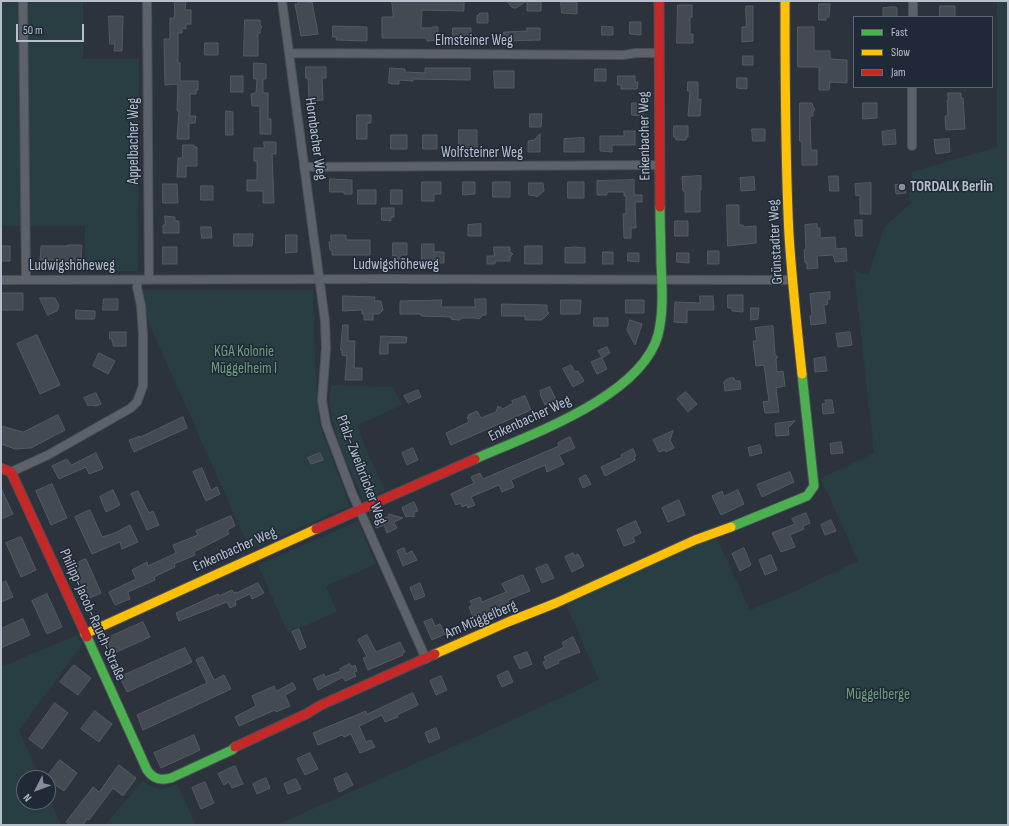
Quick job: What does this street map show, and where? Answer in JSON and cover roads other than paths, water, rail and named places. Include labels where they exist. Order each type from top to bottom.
[{"type":"street","points":[[23,1],[26,280]]},
{"type":"street","name":"Appelbacher Weg","points":[[147,1],[148,280]]},
{"type":"street","name":"Hornbacher Weg","points":[[282,1],[319,280]]},
{"type":"street","name":"Enkenbacher Weg","points":[[85,634],[284,543],[562,421],[609,394],[640,367],[651,353],[659,331],[662,304],[659,165],[659,1]]},
{"type":"street","name":"Grünstadter Weg","points":[[785,1],[785,149],[792,280],[814,481]]},
{"type":"street","points":[[913,1],[913,16]]},
{"type":"street","name":"Elmsteiner Weg","points":[[289,54],[623,55],[636,53],[659,53]]},
{"type":"street","points":[[912,88],[912,146]]},
{"type":"street","name":"Wolfsteiner Weg","points":[[304,167],[659,165]]},
{"type":"street","name":"Ludwigshöheweg","points":[[1,280],[792,280]]},
{"type":"street","points":[[1,468],[11,472],[70,443],[131,408],[137,402],[142,386],[143,348],[141,306],[137,287],[138,280]]},
{"type":"street","name":"Pfalz-Zweibrücker Weg","points":[[319,280],[322,291],[326,334],[323,388],[323,411],[326,424],[352,493],[426,659]]},
{"type":"street","name":"Philipp-Jacob-Rauch-Straße","points":[[11,472],[147,770],[154,778]]},
{"type":"street","name":"Am Müggelberg","points":[[154,778],[161,780],[171,778],[232,750],[235,746],[306,714],[321,705],[508,622],[556,603],[695,540],[807,496],[814,486],[814,481]]},
{"type":"place","name":"TORDALK Berlin","points":[[902,187]]},
{"type":"park label","name":"KGA Kolonie Müggelheim I","points":[[244,360]]},
{"type":"park label","name":"Müggelberge","points":[[878,695]]}]
